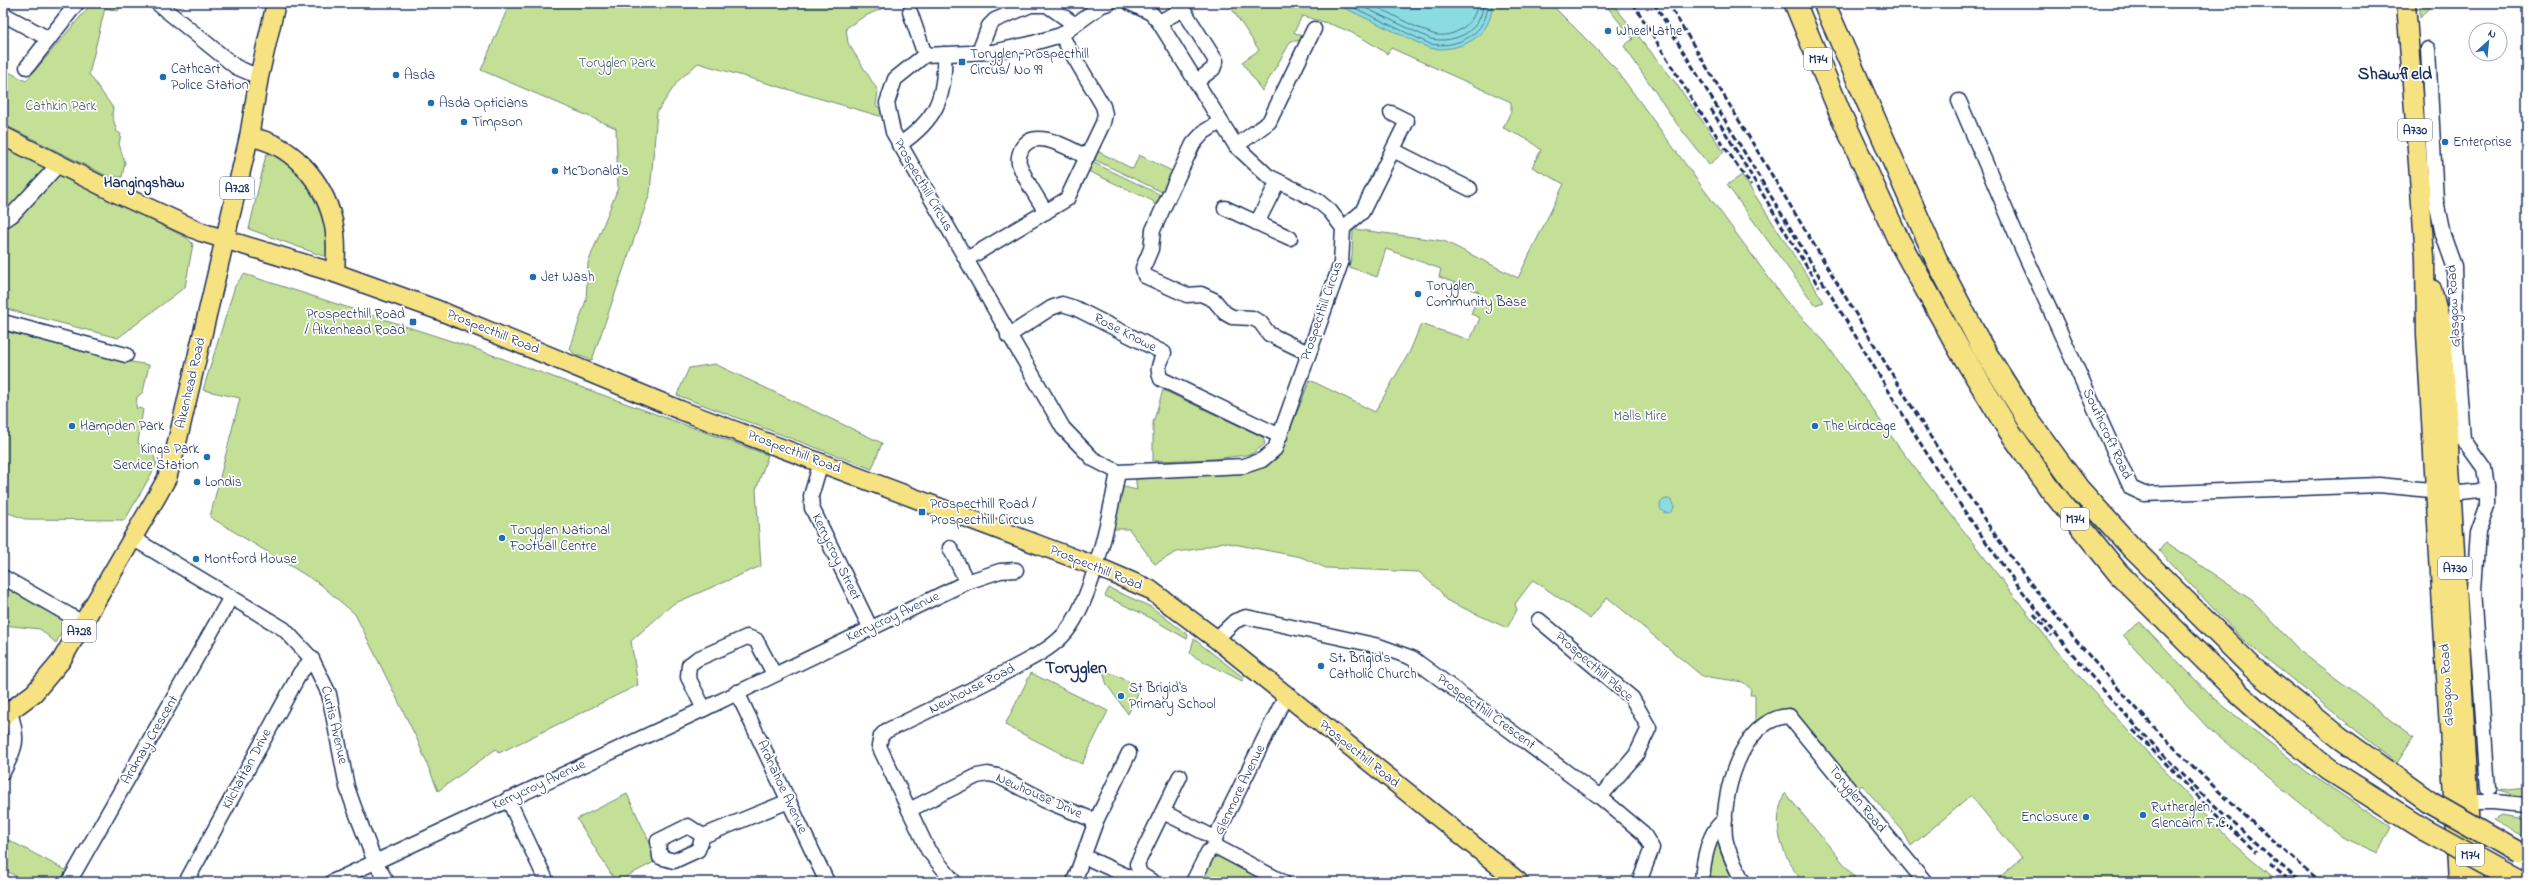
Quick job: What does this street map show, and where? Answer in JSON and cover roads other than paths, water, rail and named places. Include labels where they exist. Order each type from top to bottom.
[{"type":"highway","name":"M74","points":[[1794,3],[1841,115],[1898,239],[1959,349],[2008,429],[2051,490],[2119,574],[2243,697],[2282,732],[2328,769],[2423,829],[2519,881]]},
{"type":"highway","name":"M74","points":[[1824,3],[1937,261],[1981,345],[2028,418],[2078,488],[2131,547],[2253,668],[2339,737],[2431,803],[2522,854]]},
{"type":"main road","name":"Aikenhead Road","points":[[6,714],[34,693],[53,672],[134,539],[172,464],[249,136],[258,77],[276,3]]},
{"type":"main road","name":"Glasgow Road","points":[[2406,3],[2425,257],[2442,327],[2443,490],[2461,802],[2458,882]]},
{"type":"main road","name":"Prospecthill Road","points":[[3,136],[201,232],[336,273],[438,310],[680,410],[1095,566],[1149,589],[1216,639],[1519,882]]},
{"type":"main road","points":[[249,136],[265,139],[279,145],[304,167],[321,191],[333,221],[337,248],[336,273]]},
{"type":"main road","name":"Glasgow Road","points":[[2461,802],[2474,882]]},
{"type":"street","points":[[27,66],[77,3]]},
{"type":"street","points":[[157,3],[236,67],[258,77]]},
{"type":"street","points":[[910,12],[925,55],[992,52],[1022,46],[1061,35],[1102,4],[1109,3]]},
{"type":"street","points":[[1130,3],[1151,13],[1159,22],[1236,146],[1256,166],[1278,181],[1318,201],[1330,211],[1343,228],[1362,212],[1407,121],[1391,113]]},
{"type":"street","points":[[979,52],[989,26],[995,20],[1031,5],[1047,5],[1074,24]]},
{"type":"street","points":[[1159,22],[1177,11],[1182,10],[1186,14],[1216,61],[1213,69],[1197,81]]},
{"type":"street","points":[[3,14],[49,39]]},
{"type":"street","points":[[1236,146],[1268,122],[1314,29]]},
{"type":"street","points":[[967,259],[1067,199],[1087,157],[1105,114],[1061,35]]},
{"type":"street","name":"Glasgow Road","points":[[2428,49],[2436,201],[2443,235],[2454,266],[2456,344],[2464,439],[2484,468],[2487,486],[2488,507],[2478,532],[2474,590],[2488,789]]},
{"type":"street","points":[[900,145],[920,130],[935,110],[945,79],[944,54]]},
{"type":"street","name":"Prospecthill Circus","points":[[925,55],[895,79],[887,103],[893,132],[967,259],[1008,336],[1063,428],[1093,459],[1118,472],[1244,466],[1262,460],[1275,449],[1341,263],[1343,228]]},
{"type":"street","name":"Southcroft Road","points":[[1959,101],[2022,248],[2131,488],[2144,494],[2380,486],[2443,490]]},
{"type":"street","points":[[1220,122],[1204,132],[1193,144],[1153,230],[1151,249],[1143,268],[1145,276],[1187,295],[1201,294],[1214,300],[1224,313],[1232,317],[1252,318],[1260,322],[1269,334],[1308,353]]},
{"type":"street","points":[[1046,212],[1019,165],[1019,155],[1023,146],[1031,140],[1041,138],[1087,157]]},
{"type":"street","points":[[1393,150],[1470,189]]},
{"type":"street","points":[[3,221],[12,215],[59,164]]},
{"type":"street","points":[[1257,223],[1278,181]]},
{"type":"street","points":[[1225,208],[1290,238]]},
{"type":"street","name":"Rose Knowe","points":[[1008,336],[1051,308],[1062,304],[1075,308],[1164,352],[1157,372],[1161,379],[1280,436]]},
{"type":"street","points":[[3,322],[126,355]]},
{"type":"street","name":"Kerrycroy Street","points":[[821,462],[811,496],[812,508],[818,525],[870,627]]},
{"type":"street","points":[[1095,566],[1110,516],[1118,472]]},
{"type":"street","points":[[2443,490],[2480,491],[2487,486]]},
{"type":"street","name":"Curtis Avenue","points":[[134,539],[284,629],[312,659],[329,694],[347,787],[375,862],[387,882]]},
{"type":"street","points":[[950,548],[967,582]]},
{"type":"street","name":"Newhouse Road","points":[[909,810],[878,746],[881,736],[987,683],[1051,646],[1073,623],[1095,566]]},
{"type":"street","name":"Kerrycroy Avenue","points":[[332,882],[704,709],[870,627],[967,582],[1000,571],[1016,570]]},
{"type":"street","points":[[3,577],[83,623]]},
{"type":"street","name":"Ardmay Crescent","points":[[69,882],[231,597]]},
{"type":"street","name":"Prospecthill Crescent","points":[[1216,639],[1235,621],[1246,617],[1373,645],[1408,656],[1459,691],[1600,797],[1649,839],[1652,848],[1639,882]]},
{"type":"street","name":"Prospecthill Place","points":[[1539,620],[1632,698],[1649,728],[1636,755],[1600,797]]},
{"type":"street","points":[[704,709],[688,677],[689,665],[696,659],[747,637],[756,640],[774,674]]},
{"type":"street","name":"Kilchattan Drive","points":[[186,882],[300,672],[312,659]]},
{"type":"street","name":"Ardnahoe Avenue","points":[[737,692],[827,882]]},
{"type":"street","name":"Glenmore Avenue","points":[[1193,882],[1208,852],[1215,842],[1286,695]]},
{"type":"street","points":[[3,772],[16,741],[6,714]]},
{"type":"street","name":"Toryglen Road","points":[[1725,820],[1734,765],[1748,740],[1778,716],[1789,716],[1925,882]]},
{"type":"street","name":"Newhouse Drive","points":[[1074,882],[1096,822],[1129,753]]},
{"type":"street","name":"Newhouse Drive","points":[[909,810],[977,776],[988,774],[998,776],[1044,800],[1096,822]]},
{"type":"street","points":[[1153,882],[1140,874],[1137,864],[1180,776]]},
{"type":"street","points":[[508,799],[548,882]]},
{"type":"street","points":[[703,836],[789,801]]},
{"type":"street","points":[[2461,802],[2527,805]]},
{"type":"street","points":[[909,810],[928,850],[954,882]]},
{"type":"street","points":[[1163,812],[1283,882]]},
{"type":"street","points":[[1702,882],[1703,858],[1719,823],[1725,820],[1725,837],[1743,882]]},
{"type":"street","points":[[1083,856],[1127,876]]},
{"type":"water","points":[[1334,3],[1492,3],[1491,15],[1487,25],[1480,33],[1472,40],[1462,45],[1440,49],[1429,48]]},
{"type":"water","points":[[1667,499],[1672,501],[1674,506],[1672,511],[1667,513],[1662,511],[1660,506],[1662,501]]},
{"type":"railway","points":[[1633,3],[1696,106],[1751,185]]},
{"type":"railway","points":[[1654,3],[1919,441],[2001,562],[2045,620],[2092,677],[2141,731],[2192,784],[2301,882]]},
{"type":"railway","points":[[1668,3],[1919,418],[1981,514],[2025,576],[2092,659],[2164,738],[2241,812],[2321,882]]},
{"type":"railway","points":[[1711,109],[1819,287]]},
{"type":"railway","points":[[2034,614],[2052,636]]},
{"type":"railway","points":[[2133,730],[2226,825],[2256,852]]},
{"type":"railway","points":[[2270,864],[2291,882]]},
{"type":"place","name":"Wheel Lathe","points":[[1608,31]]},
{"type":"place","name":"Toryglen, Prospecthill Circus/ No 99","points":[[962,62]]},
{"type":"place","name":"Asda","points":[[396,75]]},
{"type":"place","name":"Cathcart Police Station","points":[[163,77]]},
{"type":"place","name":"Asda Opticians","points":[[431,103]]},
{"type":"place","name":"Timpson","points":[[464,122]]},
{"type":"place","name":"Enterprise","points":[[2445,142]]},
{"type":"place","name":"McDonald's","points":[[555,171]]},
{"type":"place","name":"Jet Wash","points":[[533,277]]},
{"type":"place","name":"Toryglen Community Base","points":[[1418,294]]},
{"type":"place","name":"Prospecthill Road / Aikenhead Road","points":[[413,322]]},
{"type":"place","name":"Hampden Park","points":[[72,426]]},
{"type":"place","name":"The birdcage","points":[[1815,426]]},
{"type":"place","name":"Kings Park Service Station","points":[[207,457]]},
{"type":"place","name":"Londis","points":[[197,482]]},
{"type":"place","name":"Prospecthill Road / Prospecthill Circus","points":[[922,512]]},
{"type":"place","name":"Toryglen National Football Centre","points":[[502,538]]},
{"type":"place","name":"Montford House","points":[[196,559]]},
{"type":"place","name":"St. Brigid's Catholic Church","points":[[1321,666]]},
{"type":"place","name":"St Brigid's Primary School","points":[[1121,696]]},
{"type":"place","name":"Rutherglen Glencairn F.C.","points":[[2143,815]]},
{"type":"place","name":"Enclosure","points":[[2086,817]]},
{"type":"district","name":"Shawfield","points":[[2395,75]]},
{"type":"district","name":"Hangingshaw","points":[[144,183]]},
{"type":"district","name":"Toryglen","points":[[1076,669]]},
{"type":"park label","name":"Toryglen Park","points":[[617,63]]},
{"type":"park label","name":"Cathkin Park","points":[[61,106]]},
{"type":"park label","name":"Malls Mire","points":[[1640,416]]}]
